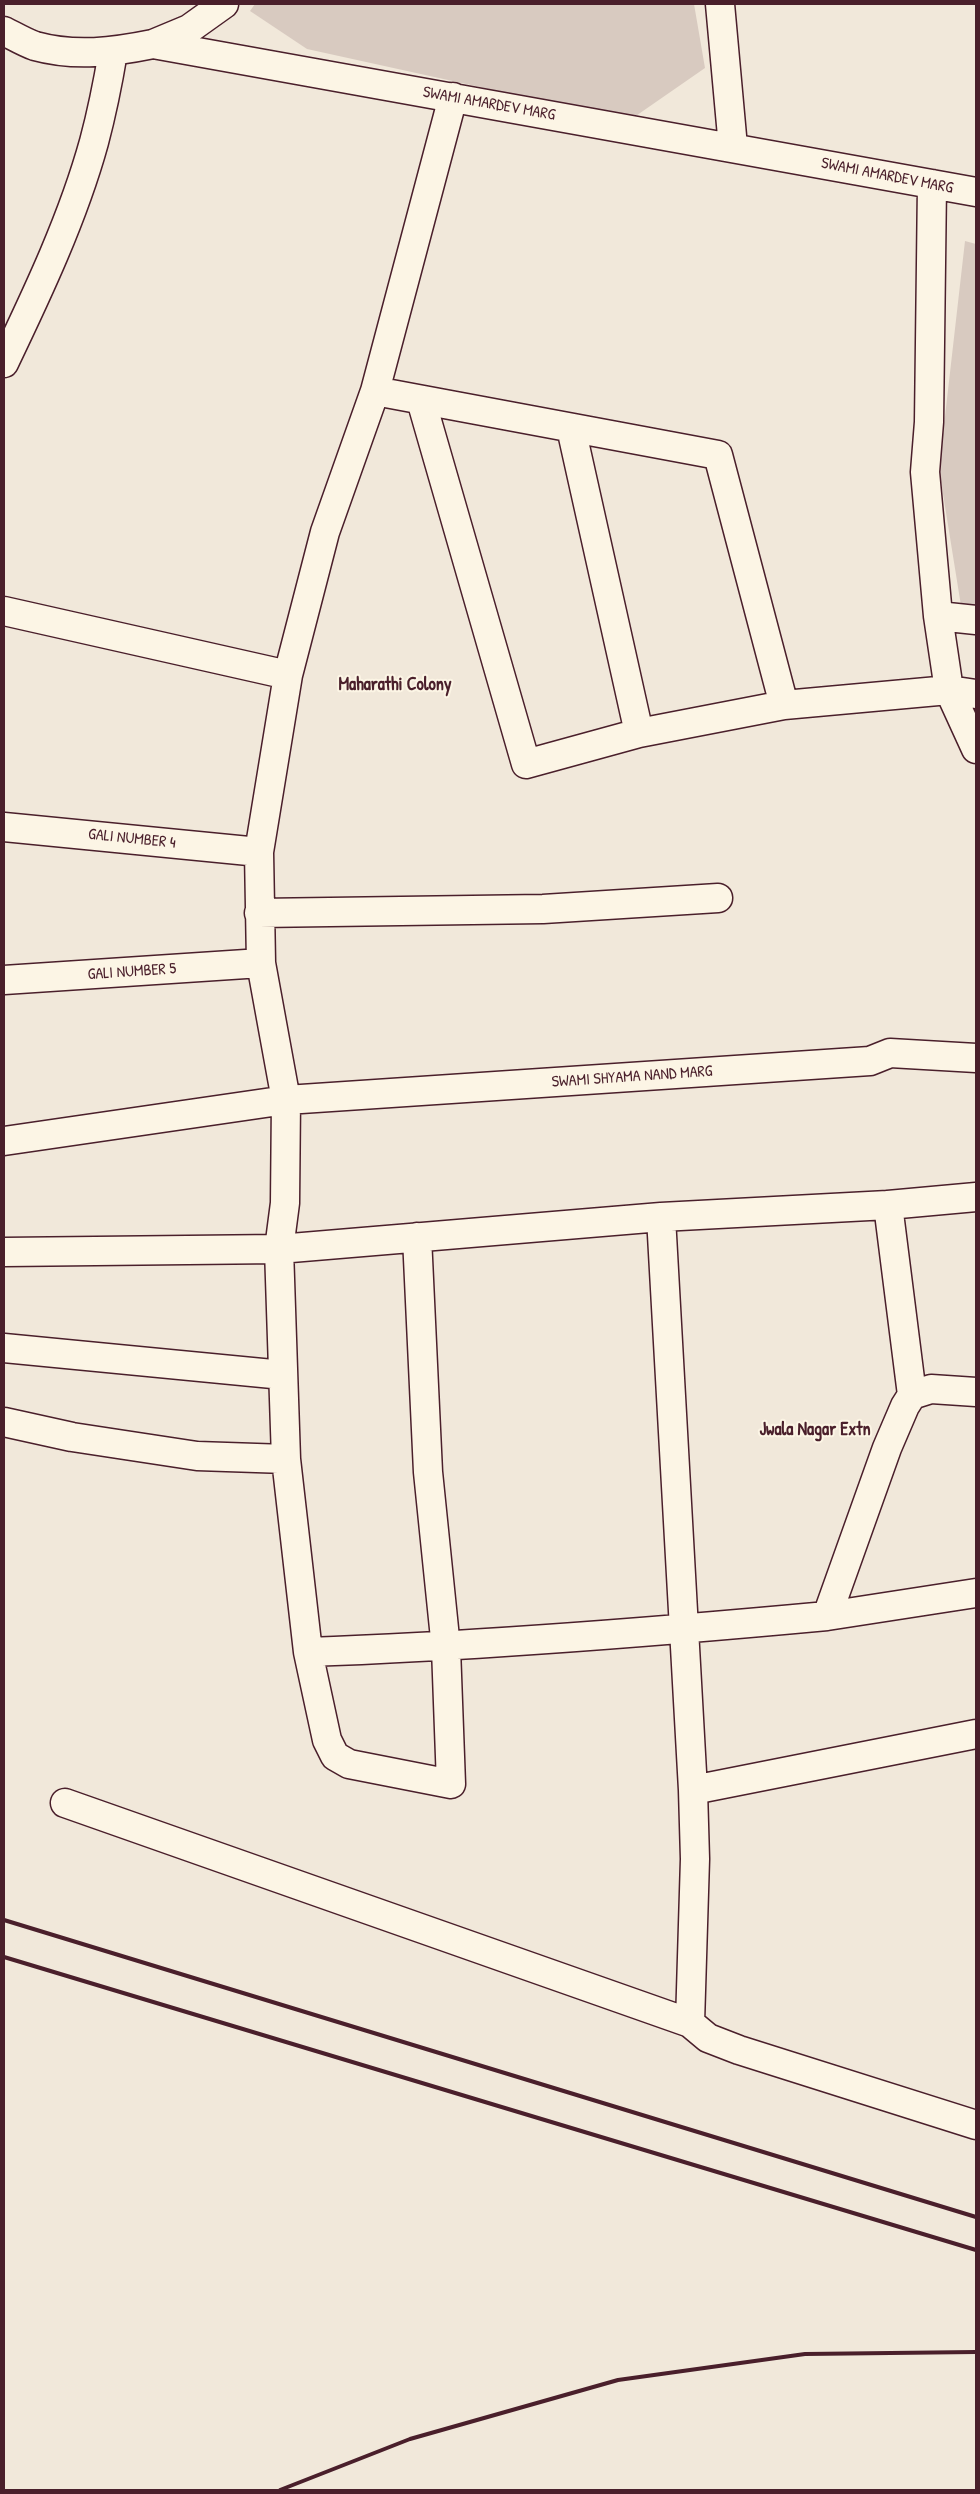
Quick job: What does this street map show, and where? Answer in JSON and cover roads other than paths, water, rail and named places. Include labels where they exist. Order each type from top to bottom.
[{"type":"street","points":[[153,44],[189,29],[224,4]]},
{"type":"street","points":[[720,4],[733,147]]},
{"type":"street","name":"SWAMI AMARDEV MARG","points":[[4,31],[34,45],[72,52],[113,52],[153,44],[976,192]]},
{"type":"street","points":[[4,363],[33,302],[72,208],[94,144],[113,52]]},
{"type":"street","points":[[417,1237],[428,1472],[446,1648],[452,1784],[349,1764],[335,1756],[327,1740],[308,1652],[286,1459],[279,1249],[285,1203],[286,1100],[261,962],[259,913],[260,852],[288,675],[325,532],[375,391],[453,97]]},
{"type":"street","points":[[932,184],[929,422],[925,472],[938,616],[949,690],[976,749]]},
{"type":"street","points":[[375,391],[718,455],[784,705]]},
{"type":"street","points":[[421,400],[526,764],[639,733],[784,705],[949,690],[976,694]]},
{"type":"street","points":[[571,428],[639,733]]},
{"type":"street","points":[[4,611],[288,675]]},
{"type":"street","points":[[938,616],[976,620]]},
{"type":"street","name":"GALI NUMBER 4","points":[[4,826],[260,852]]},
{"type":"street","points":[[259,913],[543,909],[718,898]]},
{"type":"street","name":"GALI NUMBER 5","points":[[4,980],[261,962]]},
{"type":"street","name":"SWAMI SHYAMA NAND MARG","points":[[4,1141],[286,1100],[870,1061],[890,1052],[976,1058]]},
{"type":"street","points":[[4,1252],[279,1249],[660,1217],[888,1206],[976,1197]]},
{"type":"street","points":[[827,1616],[888,1448],[905,1406],[912,1395],[888,1206]]},
{"type":"street","points":[[660,1217],[693,1790],[695,1859],[690,2023]]},
{"type":"street","points":[[4,1348],[283,1375]]},
{"type":"street","points":[[912,1395],[931,1389],[976,1392]]},
{"type":"street","points":[[4,1422],[72,1437],[197,1456],[286,1459]]},
{"type":"street","points":[[308,1652],[446,1648],[684,1630],[827,1616],[976,1593]]},
{"type":"street","points":[[693,1790],[976,1734]]},
{"type":"street","points":[[65,1803],[690,2023],[708,2038],[739,2050],[976,2124]]},
{"type":"railway","points":[[4,1920],[976,2217]]},
{"type":"railway","points":[[4,1957],[976,2250]]},
{"type":"railway","points":[[280,2490],[410,2439],[618,2380],[805,2354],[976,2352]]},
{"type":"district","name":"Maharathi Colony","points":[[395,685]]},
{"type":"district","name":"Jwala Nagar Extn","points":[[815,1430]]}]
